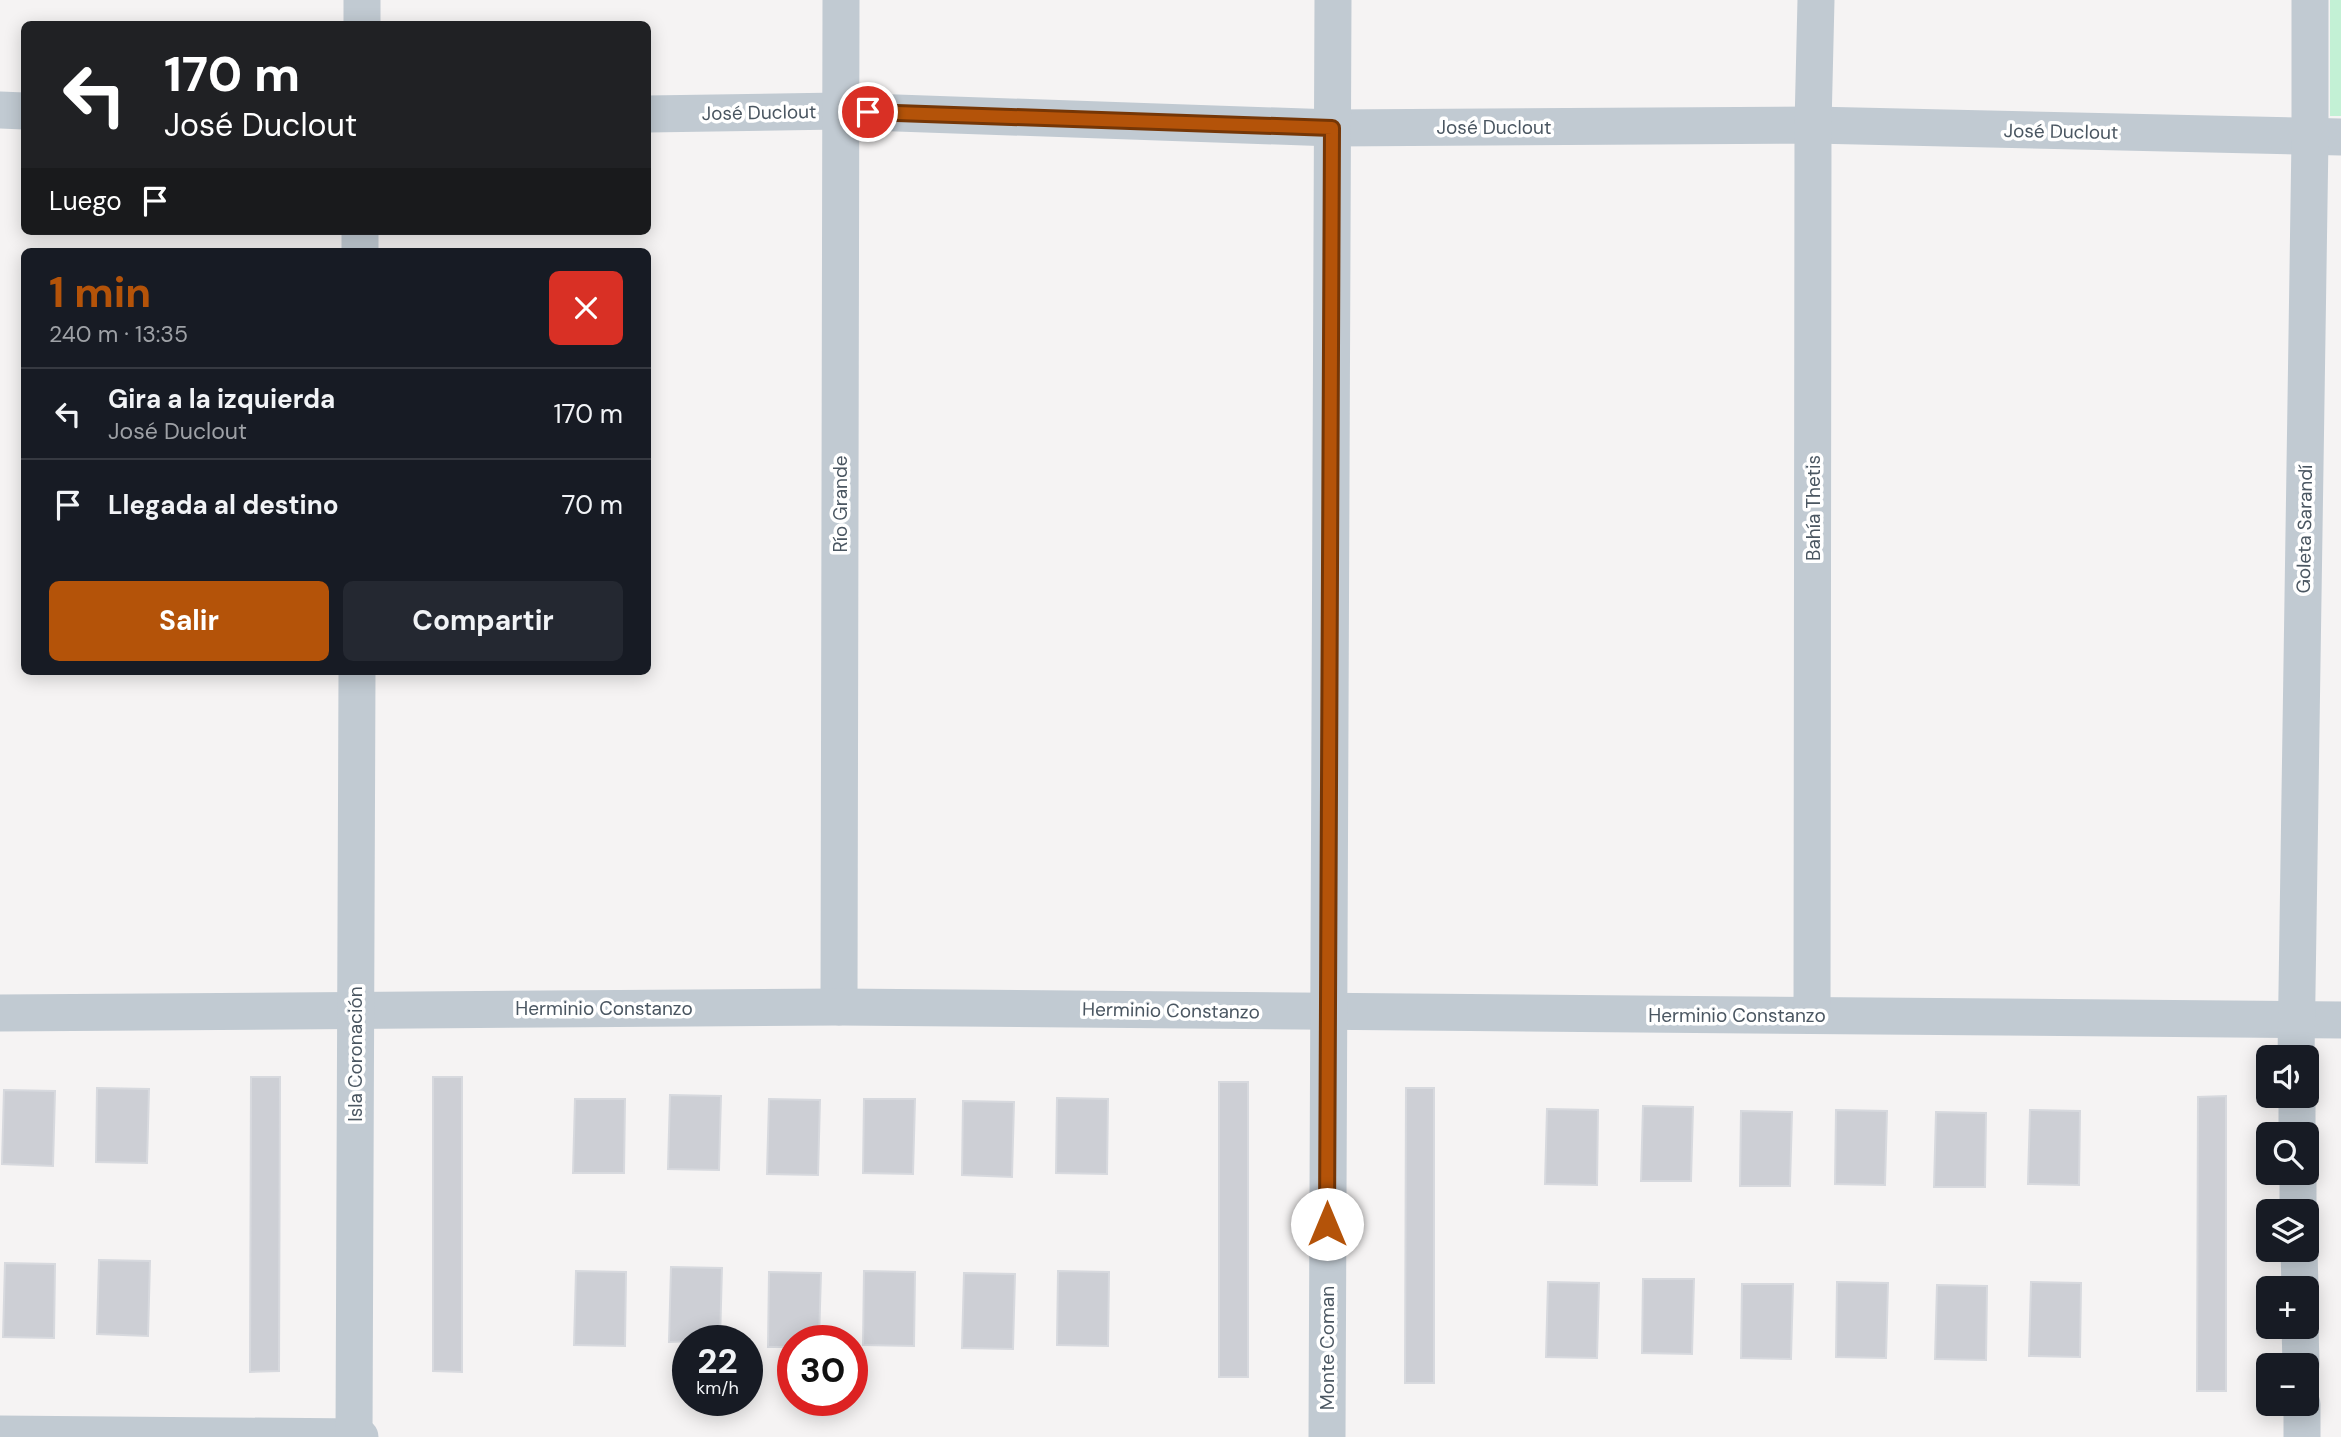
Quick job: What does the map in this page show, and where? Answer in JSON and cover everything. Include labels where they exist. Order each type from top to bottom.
[{"type":"street","points":[[362,0],[362,21]]},
{"type":"street","name":"Río Grande","points":[[839,1007],[841,0]]},
{"type":"street","name":"Monte Coman","points":[[1326,1437],[1333,0]]},
{"type":"street","name":"Bahía Thetis","points":[[1812,1015],[1813,125],[1816,0]]},
{"type":"street","name":"Goleta Sarandí","points":[[2296,1045],[2326,138],[2310,0]]},
{"type":"street","points":[[0,110],[21,111]]},
{"type":"street","name":"José Duclout","points":[[651,114],[840,111],[1332,128],[1813,125],[2326,138]]},
{"type":"street","name":"Isla Coronación","points":[[354,1437],[357,675]]},
{"type":"street","name":"Herminio Constanzo","points":[[0,1013],[839,1007],[2341,1020]]},
{"type":"street","points":[[2302,1416],[2302,1437]]},
{"type":"street","points":[[0,1434],[360,1437]]},
{"type":"green space","points":[[2330,0],[2341,0],[2341,116],[2330,116]]},
{"type":"building","points":[[251,1077],[280,1077],[279,1371],[250,1372]]},
{"type":"building","points":[[433,1077],[462,1077],[462,1372],[433,1371]]},
{"type":"building","points":[[1219,1082],[1248,1082],[1248,1377],[1219,1377]]},
{"type":"building","points":[[97,1088],[149,1089],[147,1163],[96,1162]]},
{"type":"building","points":[[1406,1088],[1434,1088],[1434,1383],[1405,1383]]},
{"type":"building","points":[[4,1090],[55,1091],[53,1166],[2,1164]]},
{"type":"building","points":[[670,1095],[721,1096],[719,1170],[668,1169]]},
{"type":"building","points":[[2226,1096],[2226,1391],[2197,1391],[2198,1097]]},
{"type":"building","points":[[1057,1098],[1108,1099],[1107,1174],[1056,1173]]},
{"type":"building","points":[[575,1099],[625,1099],[624,1173],[573,1173]]},
{"type":"building","points":[[769,1099],[820,1100],[818,1175],[767,1174]]},
{"type":"building","points":[[864,1099],[915,1099],[913,1174],[863,1173]]},
{"type":"building","points":[[963,1101],[1014,1102],[1012,1177],[962,1175]]},
{"type":"building","points":[[1643,1106],[1693,1107],[1691,1181],[1641,1181]]},
{"type":"building","points":[[1547,1109],[1598,1110],[1597,1185],[1545,1184]]},
{"type":"building","points":[[1836,1110],[1887,1111],[1885,1185],[1835,1184]]},
{"type":"building","points":[[2030,1110],[2080,1111],[2079,1185],[2028,1184]]},
{"type":"building","points":[[1741,1111],[1792,1112],[1790,1186],[1740,1186]]},
{"type":"building","points":[[1936,1112],[1986,1113],[1985,1187],[1934,1187]]},
{"type":"building","points":[[99,1260],[150,1261],[148,1336],[97,1334]]},
{"type":"building","points":[[5,1263],[55,1264],[54,1338],[3,1337]]},
{"type":"building","points":[[671,1267],[722,1268],[720,1325],[672,1325],[672,1342],[669,1342]]},
{"type":"building","points":[[576,1271],[626,1272],[625,1346],[574,1345]]},
{"type":"building","points":[[864,1271],[915,1272],[914,1346],[868,1345],[868,1325],[863,1325]]},
{"type":"building","points":[[1058,1271],[1109,1272],[1108,1346],[1057,1345]]},
{"type":"building","points":[[769,1272],[821,1273],[819,1325],[777,1325],[777,1347],[768,1347]]},
{"type":"building","points":[[964,1273],[1015,1274],[1013,1349],[962,1348]]},
{"type":"building","points":[[1643,1279],[1694,1279],[1692,1354],[1642,1353]]},
{"type":"building","points":[[1548,1282],[1599,1283],[1597,1358],[1546,1357]]},
{"type":"building","points":[[1837,1282],[1888,1283],[1886,1358],[1836,1357]]},
{"type":"building","points":[[2031,1282],[2081,1283],[2080,1357],[2029,1356]]},
{"type":"building","points":[[1742,1284],[1793,1284],[1791,1359],[1741,1358]]},
{"type":"building","points":[[1937,1285],[1987,1286],[1986,1360],[1935,1359]]},
{"type":"route","points":[[868,112],[1332,128],[1327,1224]]}]
